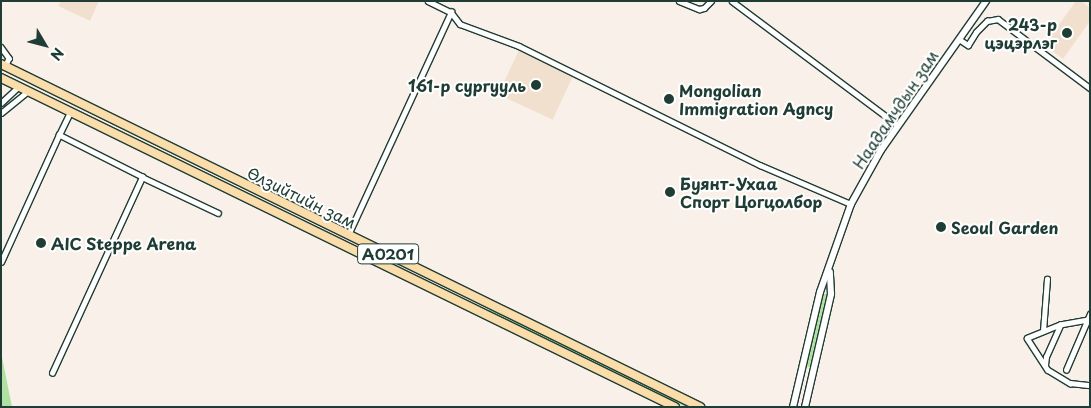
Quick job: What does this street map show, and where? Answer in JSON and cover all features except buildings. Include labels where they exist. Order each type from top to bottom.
[{"type":"highway","name":"Өлзийтийн зам","points":[[4,65],[700,407]]},
{"type":"highway","name":"Өлзийтийн зам","points":[[1,78],[70,110],[675,407]]},
{"type":"highway","points":[[271,210],[277,200]]},
{"type":"main road","name":"Наадамчдын зам","points":[[793,407],[820,292],[830,269],[835,247],[851,204],[874,162],[898,125],[986,1]]},
{"type":"main road","name":"Наадамчдын зам","points":[[805,407],[831,294],[830,269]]},
{"type":"main road","points":[[802,365],[812,371]]},
{"type":"main road","points":[[800,372],[812,371]]},
{"type":"street","points":[[428,1],[451,12],[460,24],[519,46],[760,165],[851,204]]},
{"type":"street","points":[[679,1],[699,9],[704,8],[711,1]]},
{"type":"street","points":[[732,1],[898,125]]},
{"type":"street","points":[[348,235],[451,12]]},
{"type":"street","points":[[959,39],[968,44],[987,21],[998,20],[1090,88]]},
{"type":"street","points":[[1,47],[9,58],[4,65]]},
{"type":"street","points":[[1,102],[19,86]]},
{"type":"street","points":[[1,114],[28,91]]},
{"type":"street","points":[[1,262],[70,110]]},
{"type":"street","points":[[59,135],[218,213]]},
{"type":"street","points":[[52,373],[142,177]]},
{"type":"street","points":[[1043,331],[1047,279]]},
{"type":"street","points":[[1066,370],[1090,314]]},
{"type":"street","points":[[1088,320],[1060,325],[1028,338],[1048,370],[1070,383],[1090,384]]},
{"type":"street","points":[[1045,365],[1046,357],[1060,325]]},
{"type":"shaded area","points":[[61,1],[99,1],[90,21],[58,6]]},
{"type":"shaded area","name":"243-р цэцэрлэг","points":[[1076,1],[1081,1],[1090,8],[1090,21],[1063,59],[1044,45]]},
{"type":"shaded area","name":"161-р сургууль","points":[[519,50],[573,75],[553,120],[498,94]]},
{"type":"green space","points":[[826,293],[828,296],[810,367],[808,367],[806,366],[823,295]]},
{"type":"green space","points":[[491,307],[691,407],[685,407],[488,312]]},
{"type":"green space","points":[[1,352],[12,407],[1,407]]},
{"type":"place","name":"243-р цэцэрлэг","points":[[1067,33]]},
{"type":"place","name":"161-р сургууль","points":[[536,85]]},
{"type":"place","name":"Mongolian Immigration Agncy","points":[[669,99]]},
{"type":"place","name":"Буянт-Ухаа Спорт Цогцолбор","points":[[670,192]]},
{"type":"place","name":"Seoul Garden","points":[[941,227]]},
{"type":"place","name":"AIC Steppe Arena","points":[[41,243]]}]
